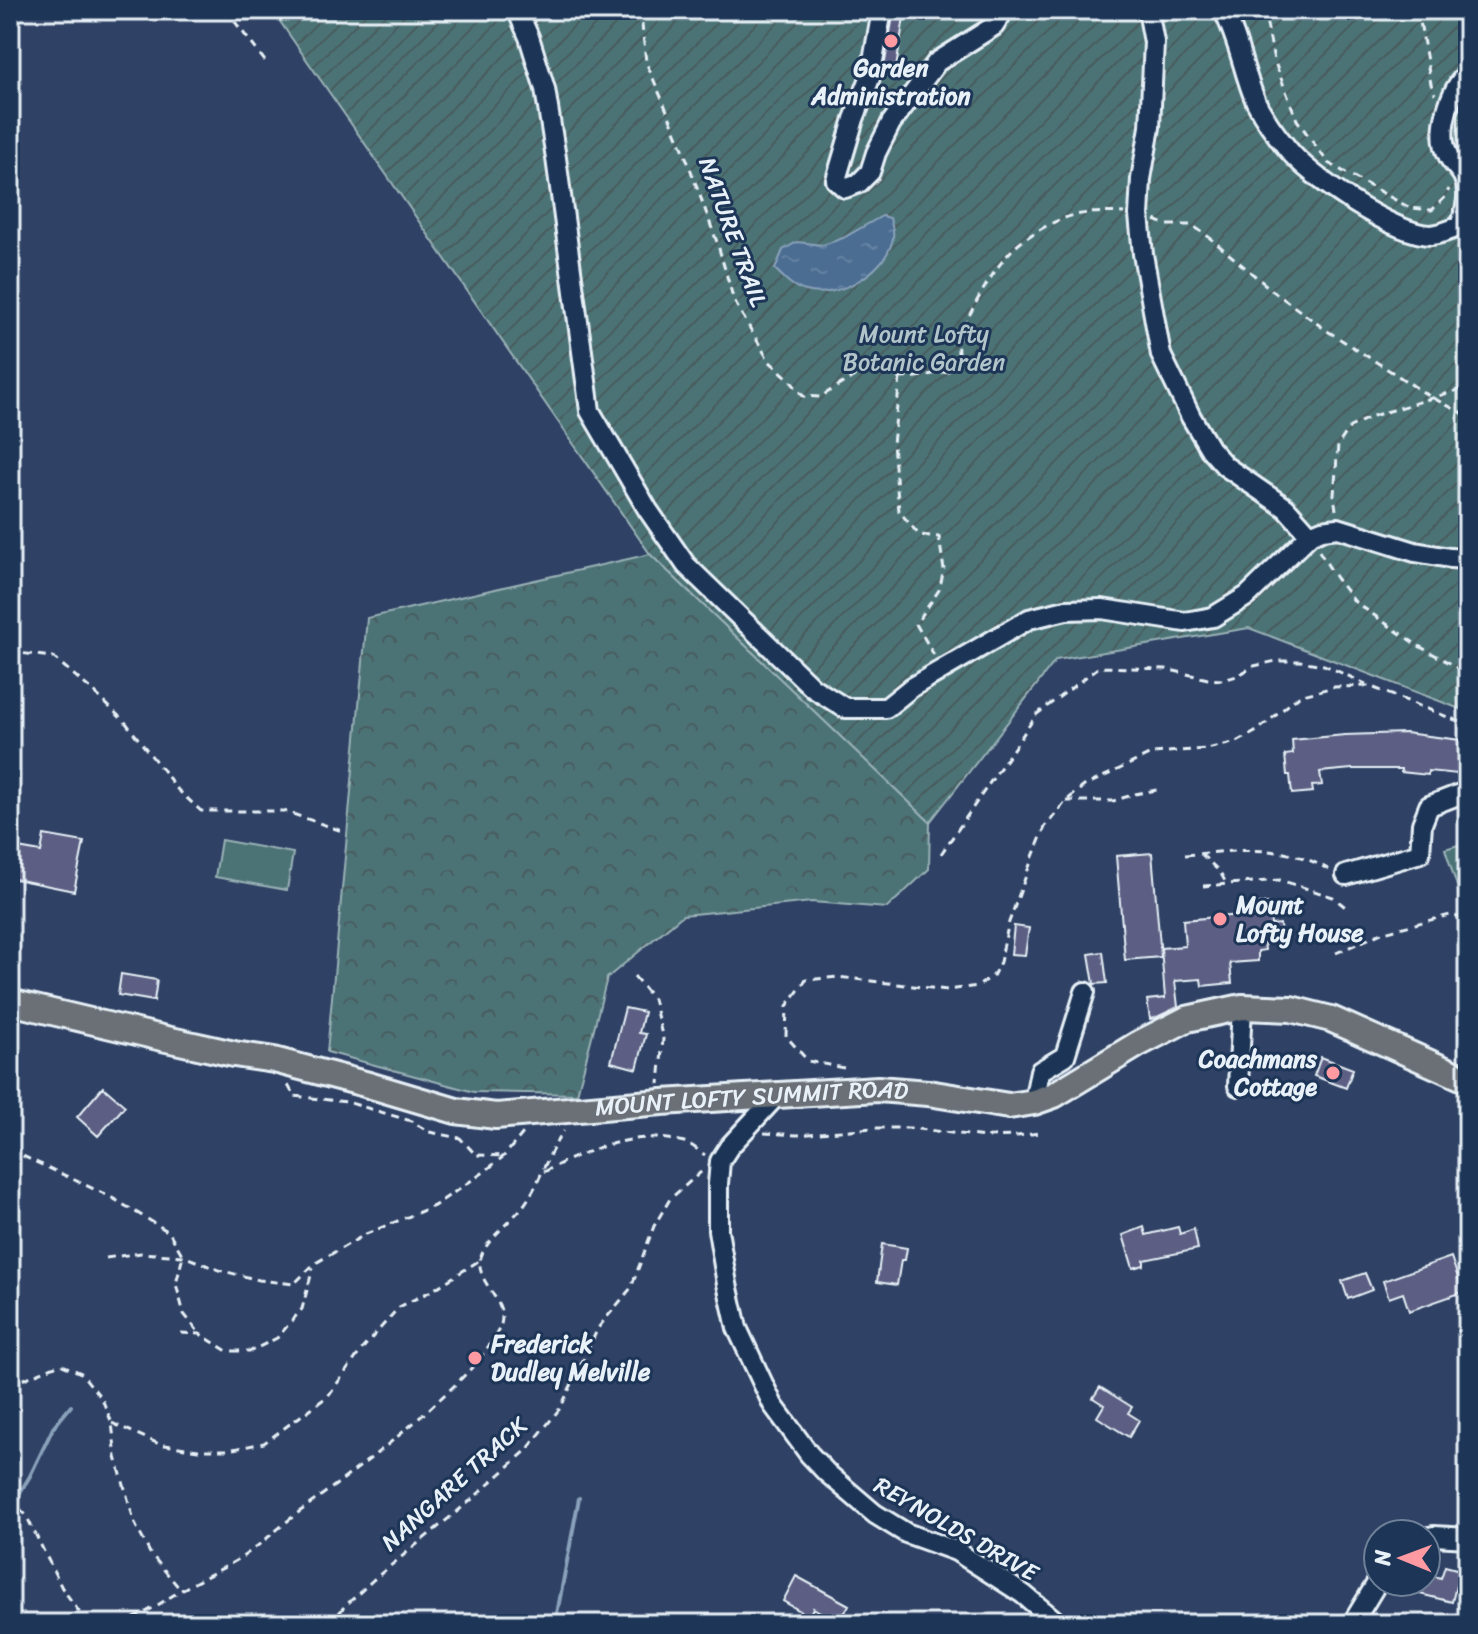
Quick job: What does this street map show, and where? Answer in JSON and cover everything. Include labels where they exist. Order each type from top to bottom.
[{"type":"main road","name":"MOUNT LOFTY SUMMIT ROAD","points":[[10,1002],[191,1045],[274,1060],[456,1111],[496,1116],[878,1089],[928,1093],[1009,1106],[1054,1095],[1138,1044],[1187,1019],[1242,1007],[1291,1009],[1331,1019],[1468,1080]]},
{"type":"street","points":[[517,10],[545,89],[590,411],[648,510],[686,565],[813,688],[845,708],[886,708],[912,687],[1029,619],[1066,610],[1102,609],[1185,622],[1213,617],[1247,596],[1310,535],[1322,530],[1338,528],[1415,552],[1468,559]]},
{"type":"street","points":[[882,10],[870,78],[836,180],[845,188],[859,183],[870,172],[891,123],[937,62],[994,26],[1004,10]]},
{"type":"street","points":[[1148,10],[1154,42],[1150,127],[1141,179],[1139,215],[1161,355],[1210,449],[1225,466],[1286,508],[1310,535]]},
{"type":"street","points":[[1223,10],[1257,104],[1288,150],[1355,204],[1415,233],[1432,235],[1448,232],[1460,226],[1466,209],[1464,178],[1447,154],[1443,134],[1444,116],[1456,89],[1468,73]]},
{"type":"street","points":[[1342,875],[1420,853],[1422,824],[1429,806],[1468,791]]},
{"type":"street","points":[[1034,1102],[1040,1071],[1065,1056],[1085,992]]},
{"type":"street","points":[[1238,1086],[1242,1007]]},
{"type":"street","name":"REYNOLDS DRIVE","points":[[778,1094],[720,1161],[718,1230],[737,1328],[773,1405],[809,1454],[875,1514],[906,1533],[956,1551],[1023,1594],[1059,1624]]},
{"type":"street","points":[[1442,1536],[1468,1538]]},
{"type":"street","points":[[1352,1624],[1368,1598]]},
{"type":"path","points":[[226,10],[268,65]]},
{"type":"path","name":"NATURE TRAIL","points":[[644,10],[642,25],[646,62],[682,146],[718,245],[734,301],[769,361],[803,396],[820,397],[866,369],[900,378],[953,370],[959,360],[957,343],[988,283],[1011,252],[1029,237],[1075,215],[1139,215]]},
{"type":"path","points":[[1264,10],[1274,60],[1297,120],[1328,163],[1410,208],[1432,210],[1445,197],[1457,168]]},
{"type":"path","points":[[1418,10],[1431,84],[1444,116]]},
{"type":"path","points":[[1139,215],[1167,225],[1192,225],[1326,330],[1431,397],[1468,416]]},
{"type":"path","points":[[900,378],[893,444],[899,511],[919,535],[939,537],[944,570],[939,590],[916,624],[942,669]]},
{"type":"path","points":[[1338,528],[1334,495],[1338,445],[1350,427],[1373,416],[1468,387]]},
{"type":"path","points":[[1310,535],[1355,602],[1417,645],[1468,673]]},
{"type":"path","points":[[10,652],[53,657],[126,723],[178,790],[201,811],[284,811],[342,831]]},
{"type":"path","points":[[941,854],[1037,714],[1099,667],[1166,669],[1223,680],[1254,666],[1276,661],[1300,661],[1324,665],[1468,725]]},
{"type":"path","points":[[844,1068],[808,1061],[786,1036],[787,1006],[806,980],[838,977],[947,990],[978,986],[993,976],[1000,962],[1009,922],[1045,827],[1066,801],[1084,786],[1153,753],[1207,749],[1237,742],[1257,731],[1299,696],[1334,687],[1369,686]]},
{"type":"path","points":[[1066,801],[1113,801],[1162,789]]},
{"type":"path","points":[[1185,855],[1266,849],[1290,853],[1342,875]]},
{"type":"path","points":[[1201,854],[1220,872],[1226,883]]},
{"type":"path","points":[[1203,886],[1280,880],[1333,897],[1349,910]]},
{"type":"path","points":[[1336,953],[1384,932],[1450,915],[1468,919]]},
{"type":"path","points":[[634,976],[653,999],[663,1039],[659,1084],[662,1102]]},
{"type":"path","points":[[274,1060],[294,1096],[347,1102],[411,1121],[429,1132],[460,1138],[476,1155],[504,1156]]},
{"type":"path","points":[[106,1258],[141,1253],[183,1256],[219,1270],[259,1280],[294,1284],[314,1264],[366,1234],[434,1206],[484,1172],[504,1156],[542,1113]]},
{"type":"path","points":[[120,1624],[137,1618],[265,1541],[416,1422],[469,1372],[501,1325],[502,1310],[481,1272],[480,1260],[485,1248],[525,1204],[544,1172],[550,1153],[563,1132],[572,1127]]},
{"type":"path","points":[[744,1131],[797,1135],[910,1128],[985,1137],[1039,1133]]},
{"type":"path","points":[[544,1172],[575,1155],[645,1138],[686,1142],[714,1161]]},
{"type":"path","points":[[10,1150],[109,1196],[169,1232],[183,1256],[176,1284],[184,1314],[200,1334],[227,1351],[251,1351],[277,1338],[302,1309],[314,1264]]},
{"type":"path","name":"NANGARE TRACK","points":[[330,1624],[373,1580],[527,1450],[561,1407],[598,1328],[631,1288],[654,1226],[670,1199],[703,1170]]},
{"type":"path","points":[[112,1423],[159,1444],[198,1450],[228,1450],[264,1443],[328,1396],[363,1348],[399,1307],[480,1260]]},
{"type":"path","points":[[181,1333],[200,1334]]},
{"type":"path","points":[[10,1385],[60,1364],[81,1373],[102,1399],[112,1423],[116,1457],[135,1524],[150,1553],[181,1590]]},
{"type":"path","points":[[10,1499],[26,1515],[62,1588],[88,1624]]},
{"type":"green space","name":"Mount Lofty Botanic Garden","points":[[272,10],[1468,10],[1468,712],[1249,628],[1056,660],[930,822],[650,554]]},
{"type":"green space","points":[[650,554],[930,822],[929,869],[887,908],[812,902],[683,915],[607,978],[577,1094],[474,1092],[327,1052],[367,618]]},
{"type":"green space","points":[[221,840],[293,853],[287,890],[215,877]]},
{"type":"green space","points":[[1468,842],[1468,913],[1466,914],[1445,849]]},
{"type":"water","points":[[882,216],[890,218],[892,242],[879,264],[857,282],[831,292],[818,293],[801,290],[775,269],[783,250],[797,242],[823,245],[843,238]]},
{"type":"building","name":"Garden Administration","points":[[894,10],[905,10],[895,75],[883,73]]},
{"type":"building","points":[[1405,733],[1468,741],[1468,775],[1428,771],[1428,775],[1401,772],[1401,769],[1320,772],[1322,785],[1312,786],[1313,792],[1292,794],[1285,755],[1293,754],[1292,740]]},
{"type":"building","points":[[44,835],[84,842],[74,891],[10,878],[12,847],[41,852]]},
{"type":"building","points":[[1152,853],[1161,957],[1125,960],[1116,856]]},
{"type":"building","points":[[1269,903],[1271,925],[1280,924],[1281,941],[1264,942],[1265,950],[1258,951],[1258,961],[1230,963],[1232,983],[1202,986],[1201,979],[1175,981],[1178,1007],[1150,1019],[1147,1000],[1165,998],[1161,948],[1185,946],[1183,920],[1251,914],[1250,905]]},
{"type":"building","points":[[1014,926],[1029,928],[1025,955],[1011,954]]},
{"type":"building","points":[[1103,952],[1107,983],[1094,984],[1089,954]]},
{"type":"building","points":[[121,974],[157,980],[154,1001],[118,995]]},
{"type":"building","points":[[625,1008],[644,1012],[639,1033],[646,1034],[637,1069],[611,1062]]},
{"type":"building","name":"Coachmans Cottage","points":[[1321,1057],[1353,1069],[1346,1088],[1314,1076]]},
{"type":"building","points":[[103,1087],[125,1106],[98,1136],[77,1117]]},
{"type":"building","points":[[1144,1227],[1146,1235],[1178,1227],[1180,1234],[1194,1229],[1198,1249],[1144,1260],[1144,1265],[1133,1268],[1123,1235]]},
{"type":"building","points":[[882,1244],[907,1248],[905,1260],[901,1260],[897,1285],[877,1282]]},
{"type":"building","points":[[1451,1257],[1463,1292],[1409,1311],[1403,1293],[1389,1298],[1383,1281]]},
{"type":"building","points":[[1365,1273],[1372,1290],[1348,1299],[1342,1281]]},
{"type":"building","points":[[1100,1387],[1132,1407],[1128,1413],[1139,1420],[1129,1437],[1097,1417],[1104,1405],[1093,1398]]},
{"type":"building","points":[[1445,1566],[1460,1570],[1452,1602],[1436,1598],[1442,1598]]},
{"type":"building","points":[[796,1576],[849,1605],[839,1623],[813,1608],[809,1616],[783,1601]]},
{"type":"waterway","points":[[10,1509],[53,1428],[71,1406]]},
{"type":"waterway","points":[[555,1624],[579,1498]]},
{"type":"place","name":"Garden Administration","points":[[891,41]]},
{"type":"place","name":"Mount Lofty House","points":[[1220,919]]},
{"type":"place","name":"Coachmans Cottage","points":[[1333,1073]]},
{"type":"place","name":"Frederick Dudley Melville","points":[[475,1358]]}]
